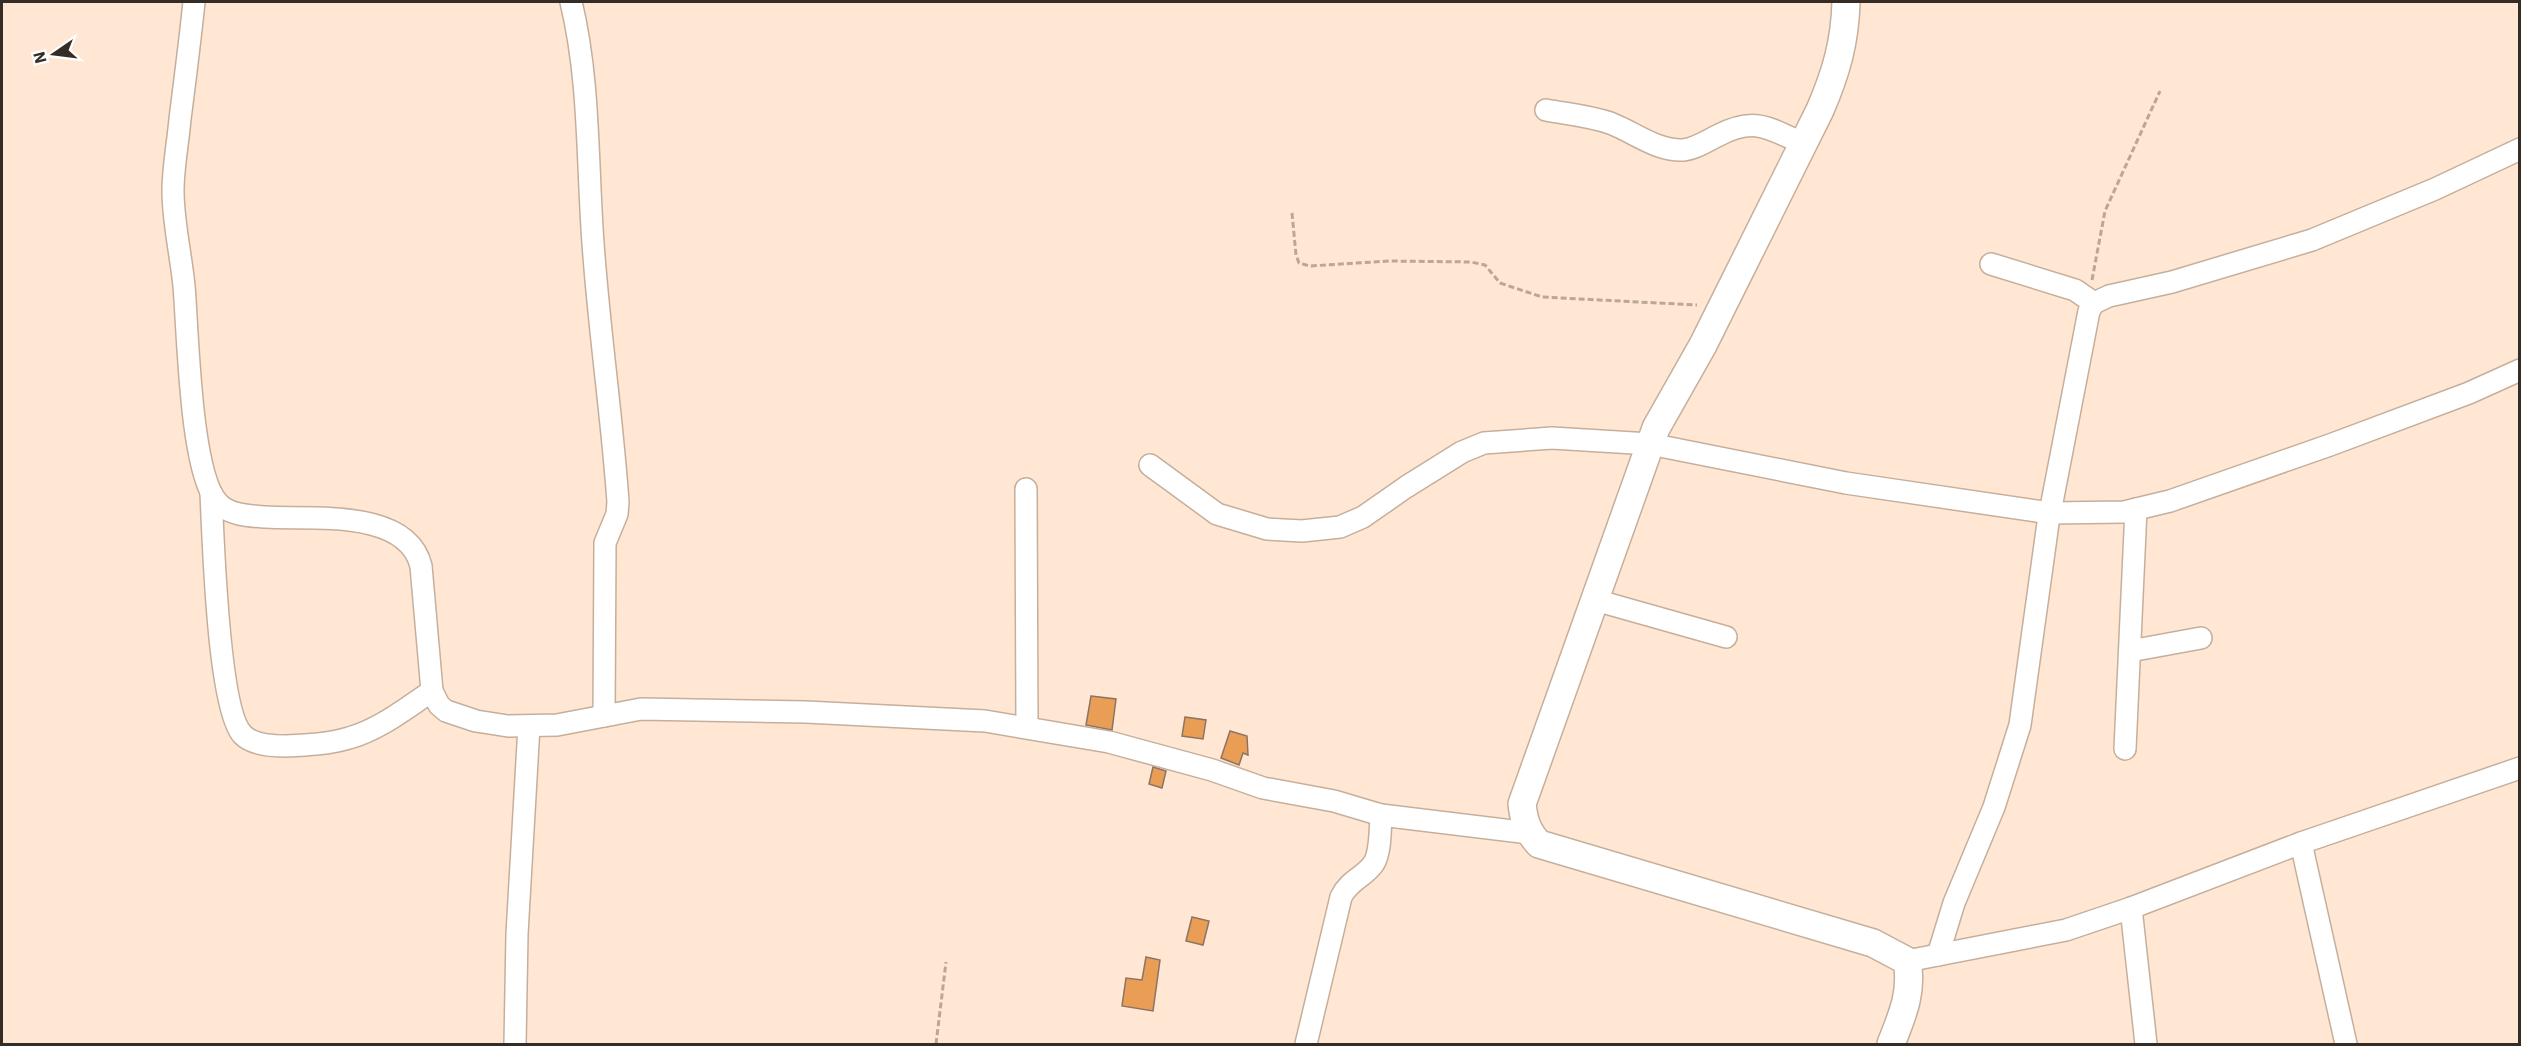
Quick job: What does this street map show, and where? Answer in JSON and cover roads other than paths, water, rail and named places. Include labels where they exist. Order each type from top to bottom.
[{"type":"main road","points":[[1846,2],[1845,28],[1837,70],[1804,144],[1723,306],[1656,428],[1522,804],[1524,821],[1529,833],[1539,844],[1873,943],[1907,961],[1910,977],[1909,997],[1891,1044]]},
{"type":"street","points":[[194,2],[173,192],[184,283],[193,413],[201,459],[211,493],[217,615],[226,684],[236,723],[243,735],[255,741],[276,746],[316,745],[351,738],[382,723],[432,691]]},
{"type":"street","points":[[571,2],[579,33],[587,111],[599,326],[618,502],[604,549],[604,717]]},
{"type":"street","points":[[1546,110],[1610,124],[1659,146],[1684,150],[1703,144],[1743,125],[1753,124],[1804,144]]},
{"type":"street","points":[[1991,264],[2075,290],[2092,301],[2172,282],[2312,240],[2435,189],[2520,148]]},
{"type":"street","points":[[1938,955],[1954,903],[1994,807],[2020,725],[2050,513],[2092,301]]},
{"type":"street","points":[[1150,465],[1217,514],[1267,529],[1302,531],[1340,527],[1364,517],[1462,452],[1484,443],[1552,438],[1650,444],[1846,483],[2050,513],[2124,512],[2170,501],[2330,445],[2469,393],[2520,370]]},
{"type":"street","points":[[1026,489],[1027,727]]},
{"type":"street","points":[[211,493],[218,504],[228,511],[247,516],[350,520],[396,533],[408,542],[418,553],[421,566],[432,691],[439,705],[446,711],[476,721],[508,726],[557,725],[641,709],[806,712],[985,721],[1110,742],[1212,770],[1263,788],[1334,801],[1381,815],[1529,833]]},
{"type":"street","points":[[2125,749],[2136,509]]},
{"type":"street","points":[[1595,600],[1726,637]]},
{"type":"street","points":[[2130,651],[2201,638]]},
{"type":"street","points":[[514,1044],[517,934],[529,726]]},
{"type":"street","points":[[1907,961],[2066,930],[2131,908],[2301,843],[2520,768]]},
{"type":"street","points":[[1306,1044],[1341,897],[1351,882],[1376,861],[1381,815]]},
{"type":"street","points":[[2301,843],[2346,1044]]},
{"type":"street","points":[[2131,908],[2146,1044]]}]
